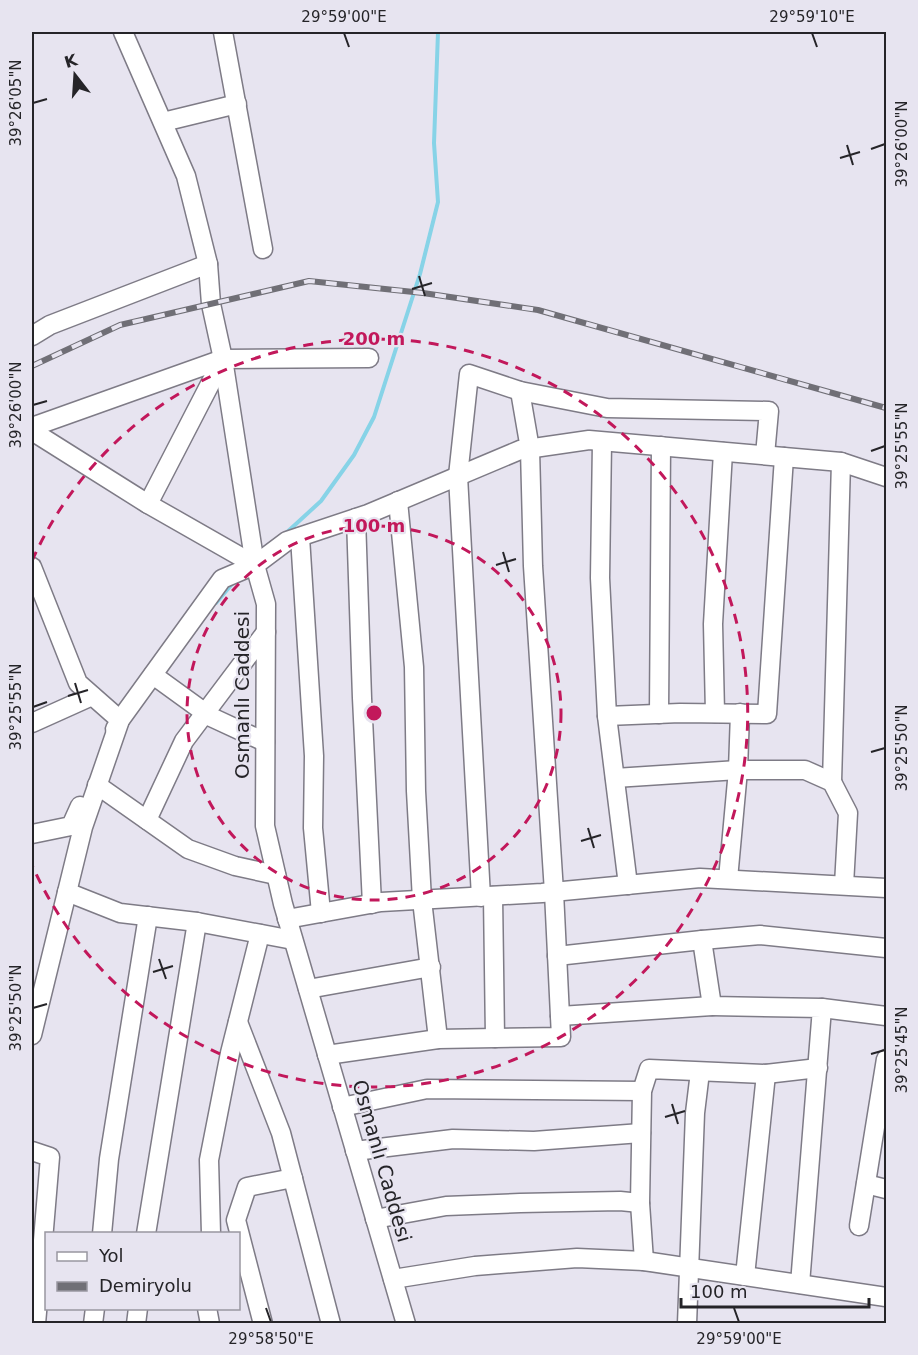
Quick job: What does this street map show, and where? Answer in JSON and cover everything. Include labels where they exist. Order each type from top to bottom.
[{"type":"street","name":"Osmanlı Caddesi","points":[[123,32],[186,176],[208,264],[211,304],[223,358],[255,565],[266,603],[265,826],[288,919],[406,1323]]},
{"type":"street","points":[[223,32],[263,249]]},
{"type":"street","points":[[163,122],[237,104]]},
{"type":"street","points":[[32,336],[50,325],[208,264]]},
{"type":"street","points":[[32,429],[223,358],[369,357]]},
{"type":"street","points":[[148,504],[223,358]]},
{"type":"street","points":[[495,1038],[458,476],[469,374],[520,391],[607,408],[769,411],[765,455]]},
{"type":"street","points":[[327,1055],[438,1039],[561,1037],[533,566],[530,449],[520,391]]},
{"type":"street","points":[[32,429],[148,504],[255,565]]},
{"type":"street","points":[[32,834],[70,826],[120,720],[222,579],[255,565],[287,542],[356,518],[519,450],[590,440],[841,462],[886,477]]},
{"type":"street","points":[[602,441],[600,578],[607,716],[628,885]]},
{"type":"street","points":[[659,714],[661,447]]},
{"type":"street","points":[[715,713],[713,624],[723,452]]},
{"type":"street","points":[[607,716],[767,714],[784,457]]},
{"type":"street","points":[[841,462],[832,782],[848,813],[844,885]]},
{"type":"street","points":[[398,501],[414,667],[416,790],[422,900],[438,1039]]},
{"type":"street","points":[[356,518],[372,904]]},
{"type":"street","points":[[300,537],[314,756],[313,828],[321,913]]},
{"type":"street","points":[[32,567],[78,682],[120,720]]},
{"type":"street","points":[[147,820],[184,741],[266,632]]},
{"type":"street","points":[[153,675],[204,712],[265,742]]},
{"type":"street","points":[[32,723],[92,696]]},
{"type":"street","points":[[728,879],[738,770],[740,713]]},
{"type":"street","points":[[32,1035],[83,827],[120,720]]},
{"type":"street","points":[[615,778],[738,770],[805,770],[832,782]]},
{"type":"street","points":[[97,785],[188,849],[235,866],[276,875]]},
{"type":"street","points":[[288,919],[372,904],[554,892],[700,878],[886,888]]},
{"type":"street","points":[[67,892],[120,913],[198,922],[294,940]]},
{"type":"street","points":[[102,1232],[109,1159],[148,916]]},
{"type":"street","points":[[146,1232],[198,922]]},
{"type":"street","points":[[211,1232],[209,1160],[238,1022],[260,934]]},
{"type":"street","points":[[557,956],[760,935],[886,948]]},
{"type":"street","points":[[702,940],[712,1006]]},
{"type":"street","points":[[308,989],[431,968]]},
{"type":"street","points":[[560,1016],[712,1006],[822,1008],[886,1016]]},
{"type":"street","points":[[800,1284],[822,1008]]},
{"type":"street","points":[[238,1022],[281,1133],[331,1323]]},
{"type":"street","points":[[859,1226],[866,1184],[881,1127],[886,1059]]},
{"type":"street","points":[[644,1261],[640,1203],[642,1091],[649,1070],[766,1074],[818,1068]]},
{"type":"street","points":[[687,1323],[693,1145],[700,1072]]},
{"type":"street","points":[[745,1276],[766,1074]]},
{"type":"street","points":[[342,1107],[427,1089],[642,1091]]},
{"type":"street","points":[[355,1151],[453,1140],[534,1141],[641,1133]]},
{"type":"street","points":[[32,1151],[50,1157],[36,1323]]},
{"type":"street","points":[[239,1232],[236,1220],[247,1187],[293,1178]]},
{"type":"street","points":[[866,1184],[886,1189]]},
{"type":"street","points":[[375,1219],[446,1206],[620,1201],[640,1203]]},
{"type":"street","points":[[240,1235],[263,1323]]},
{"type":"street","points":[[393,1279],[475,1266],[577,1258],[644,1261],[886,1297]]},
{"type":"waterway","points":[[285,534],[321,501],[354,455],[374,417],[420,274],[438,202],[434,143],[438,32]]},
{"type":"waterway","points":[[216,603],[232,584]]},
{"type":"railway","points":[[32,366],[120,325],[309,281],[423,293],[538,310],[886,408]]}]
